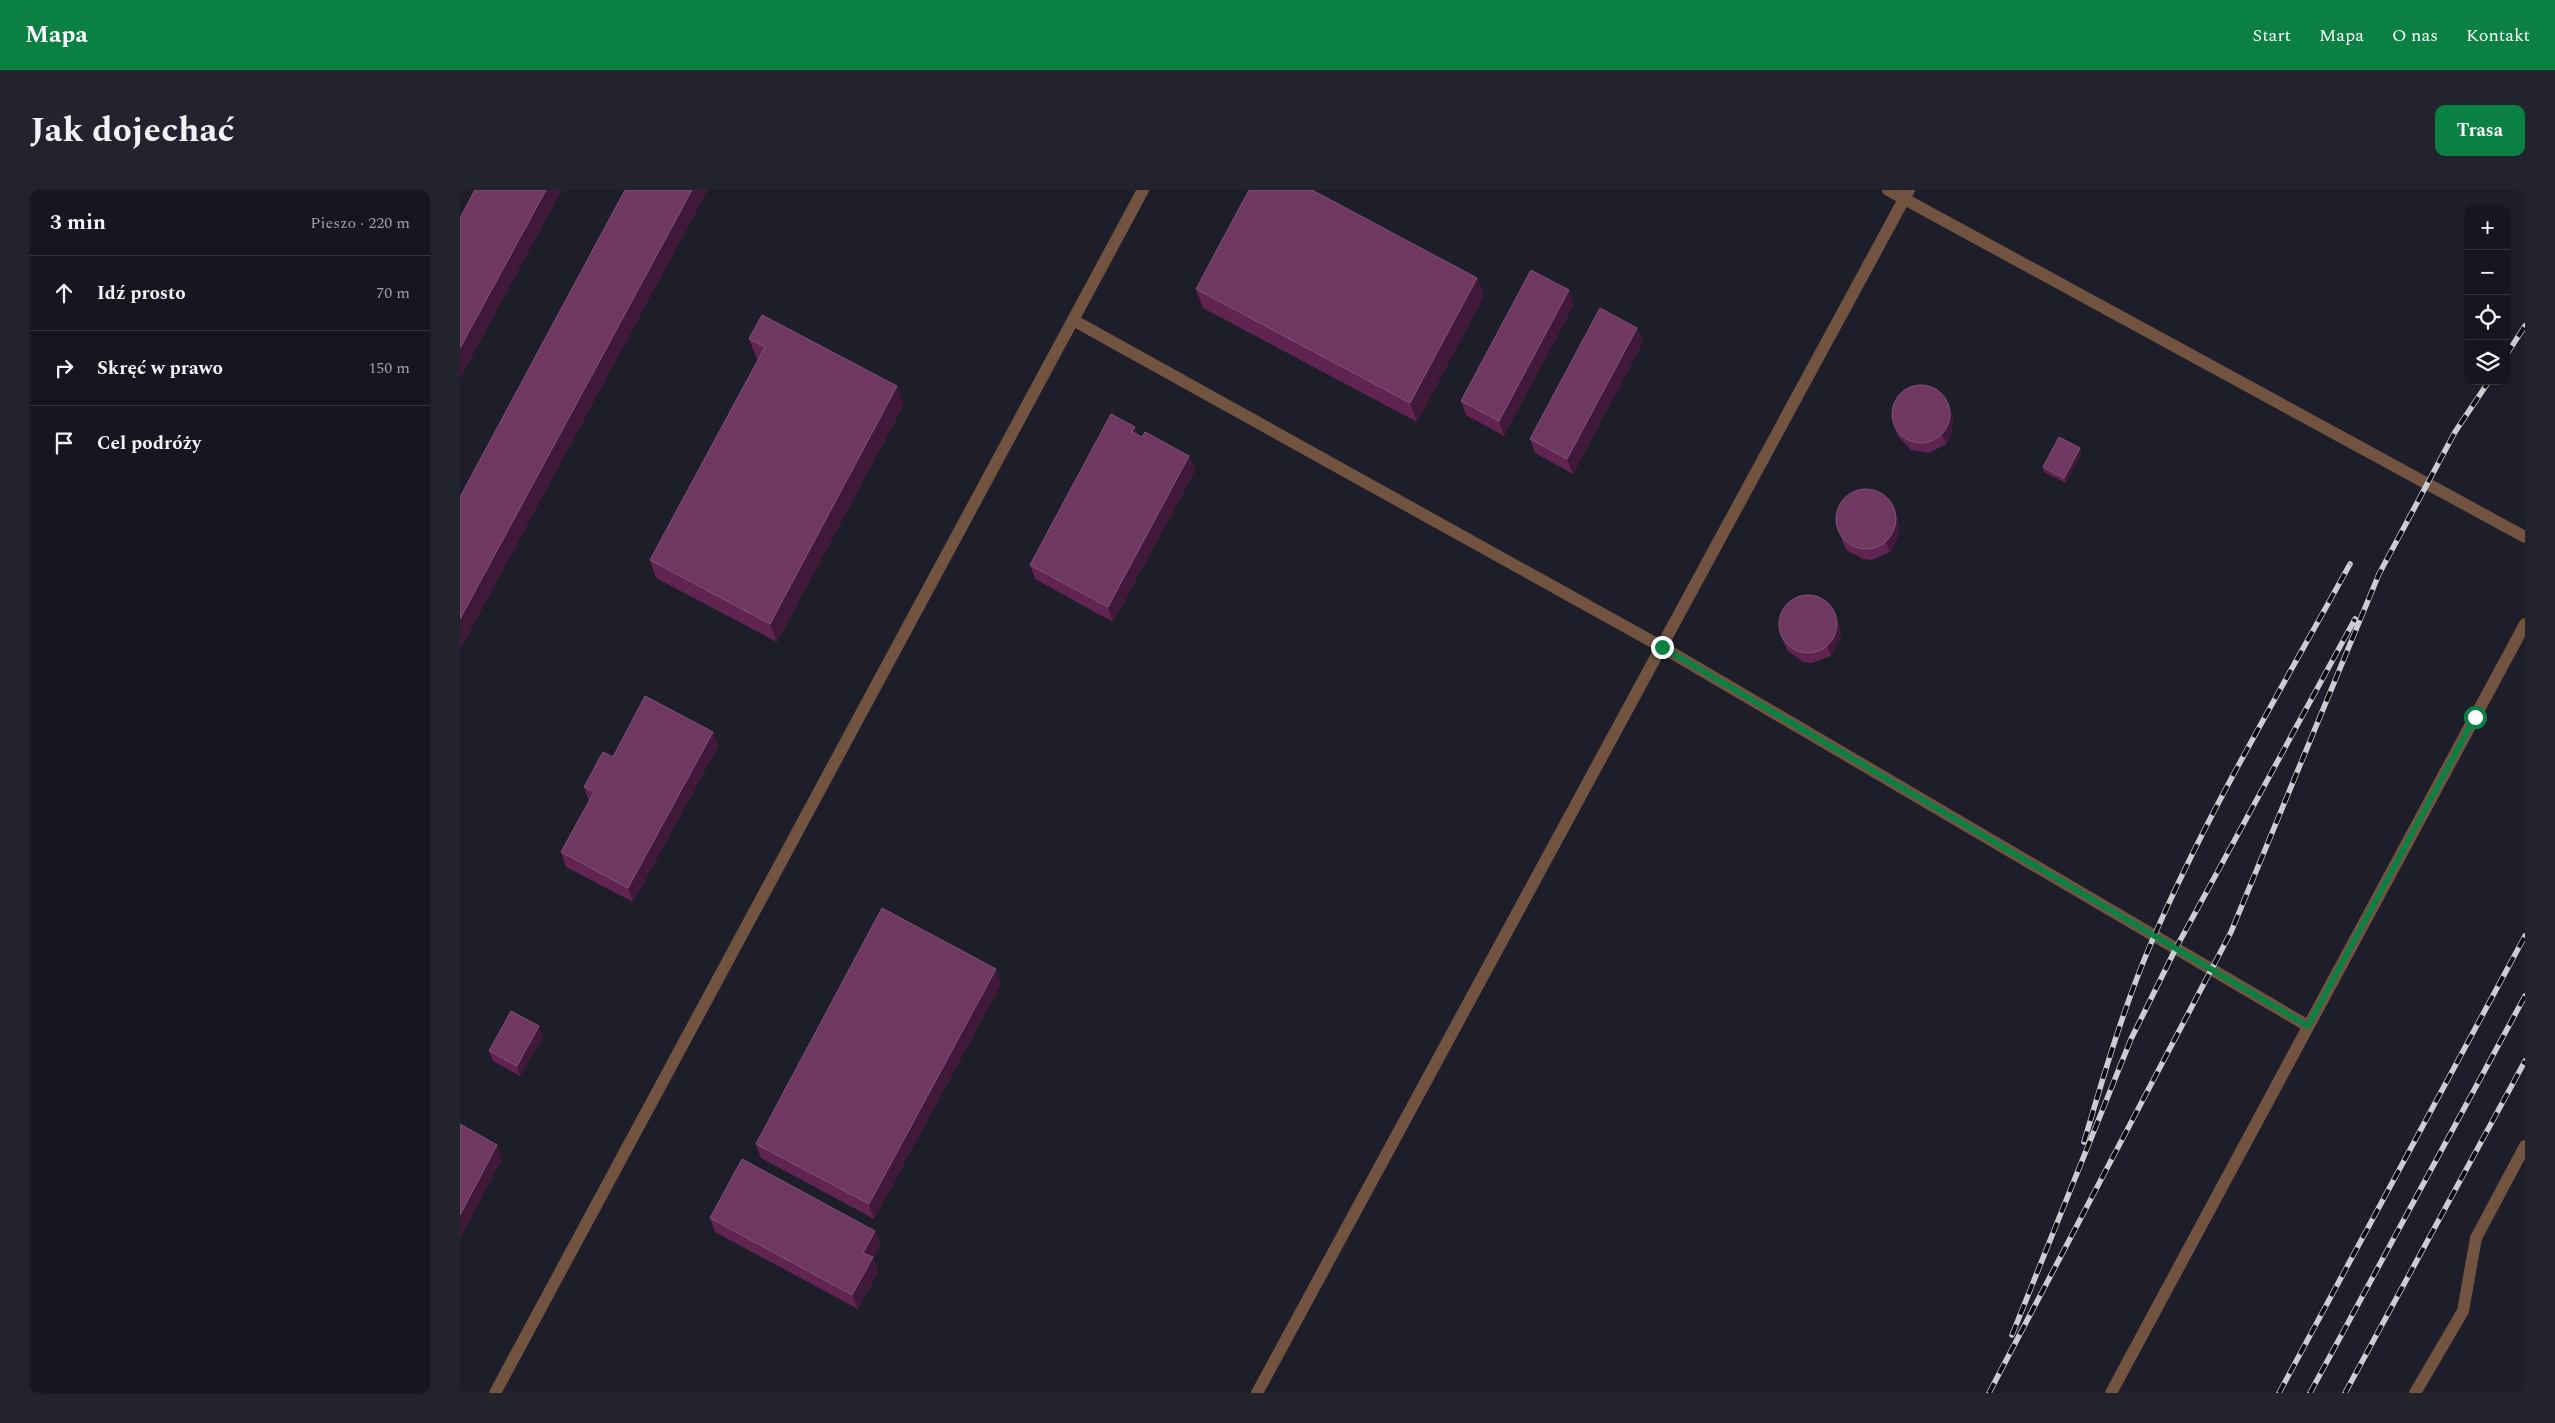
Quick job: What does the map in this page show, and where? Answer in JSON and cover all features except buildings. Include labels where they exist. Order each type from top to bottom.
[{"type":"lane","points":[[495,1393],[1143,190]]},
{"type":"lane","points":[[1888,190],[1906,194],[2525,537]]},
{"type":"lane","points":[[1257,1393],[1906,194]]},
{"type":"lane","points":[[1073,320],[1662,647],[2308,1026]]},
{"type":"lane","points":[[2111,1393],[2525,624]]},
{"type":"lane","points":[[2415,1393],[2463,1312],[2476,1238],[2525,1146]]},
{"type":"railway","points":[[2510,349],[2525,326]]},
{"type":"railway","points":[[1989,1393],[2231,932],[2379,574],[2455,432],[2486,385]]},
{"type":"railway","points":[[2084,1142],[2132,990],[2174,893],[2246,750],[2350,564]]},
{"type":"railway","points":[[2012,1335],[2131,1039],[2176,948],[2355,619]]},
{"type":"railway","points":[[2279,1393],[2525,936]]},
{"type":"railway","points":[[2310,1393],[2525,996]]},
{"type":"railway","points":[[2345,1393],[2525,1061]]},
{"type":"route","points":[[1662,647],[2308,1026],[2475,717]]}]
